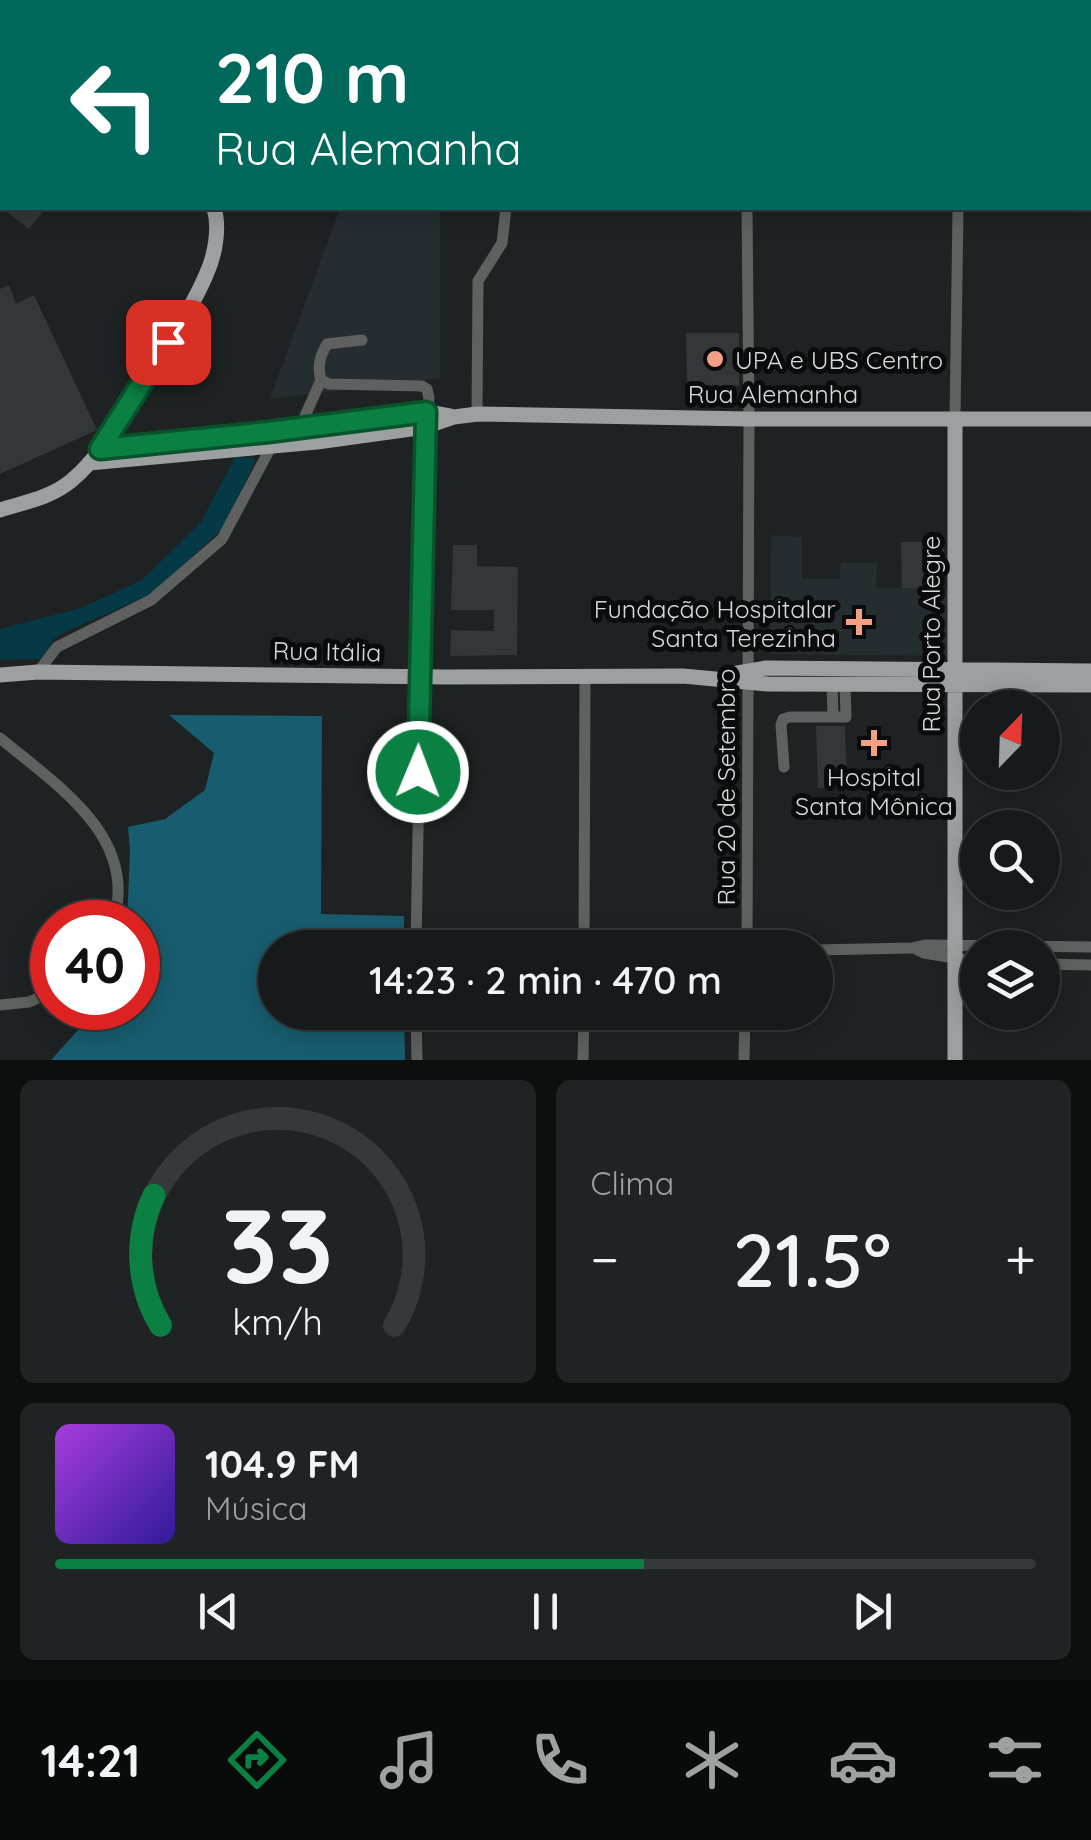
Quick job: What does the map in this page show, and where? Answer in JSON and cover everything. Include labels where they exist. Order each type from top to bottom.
[{"type":"main road","points":[[0,510],[52,494],[95,456],[208,273],[215,245],[214,210]]},
{"type":"main road","name":"Rua Alemanha","points":[[95,456],[307,426],[477,414],[1091,419]]},
{"type":"main road","name":"Rua Alemanha","points":[[95,456],[317,442],[426,420]]},
{"type":"main road","name":"Rua Porto Alegre","points":[[955,420],[955,1060]]},
{"type":"main road","name":"Rua Itália","points":[[748,676],[838,684],[1091,670]]},
{"type":"main road","name":"Rua Itália","points":[[0,675],[38,672],[954,677],[1091,685]]},
{"type":"street","points":[[477,414],[478,281],[502,243],[506,210]]},
{"type":"street","name":"Rua 20 de Setembro","points":[[746,210],[747,930]]},
{"type":"street","name":"Rua Porto Alegre","points":[[955,420],[958,210]]},
{"type":"street","points":[[317,442],[305,416],[321,380],[318,370],[327,344],[362,340]]},
{"type":"street","points":[[321,380],[329,384],[422,386],[429,398],[416,930]]},
{"type":"street","points":[[38,672],[57,647],[151,600],[222,539],[271,447]]},
{"type":"street","points":[[584,930],[585,675]]},
{"type":"street","points":[[784,767],[784,719],[840,716],[838,684]]},
{"type":"street","points":[[0,738],[80,805],[107,842],[118,875],[115,900]]},
{"type":"street","points":[[833,950],[924,945],[960,954]]},
{"type":"street","points":[[954,952],[1085,947],[1086,965],[1060,964]]},
{"type":"street","points":[[0,1006],[30,1002]]},
{"type":"street","points":[[416,1030],[417,1060]]},
{"type":"street","points":[[583,1060],[584,1030]]},
{"type":"street","points":[[744,1060],[745,1030]]},
{"type":"shaded area","points":[[339,210],[440,210],[440,378],[270,399]]},
{"type":"shaded area","points":[[235,457],[254,458],[255,462],[222,529],[153,593],[61,634],[53,640],[44,659],[0,660],[0,629],[81,608],[142,580],[201,522]]},
{"type":"shaded area","name":"Fundação Hospitalar Santa Terezinha","points":[[771,535],[802,537],[802,579],[839,579],[841,563],[877,563],[876,588],[947,589],[948,656],[770,654]]},
{"type":"shaded area","points":[[169,715],[322,716],[321,914],[404,916],[404,930],[258,930],[258,1030],[404,1030],[405,1060],[51,1060],[78,1030],[160,1030],[160,900],[128,900],[128,827],[165,819],[205,790],[214,753]]},
{"type":"building","points":[[5,210],[44,210],[29,229]]},
{"type":"building","points":[[9,285],[16,304],[34,295],[97,430],[0,474],[0,289]]},
{"type":"building","name":"UPA e UBS Centro","points":[[686,333],[739,333],[739,386],[687,385]]},
{"type":"building","points":[[901,542],[944,542],[944,589],[902,588]]},
{"type":"building","points":[[453,545],[477,545],[477,566],[518,567],[517,655],[450,656],[451,630],[494,631],[494,610],[451,610]]},
{"type":"building","points":[[816,726],[845,726],[847,787],[818,788]]},
{"type":"place","name":"UPA e UBS Centro","points":[[715,359]]},
{"type":"place","name":"Fundação Hospitalar Santa Terezinha","points":[[859,622]]},
{"type":"place","name":"Hospital Santa Mônica","points":[[874,743]]},
{"type":"route","points":[[168,342],[100,449],[426,412],[418,772]]}]
